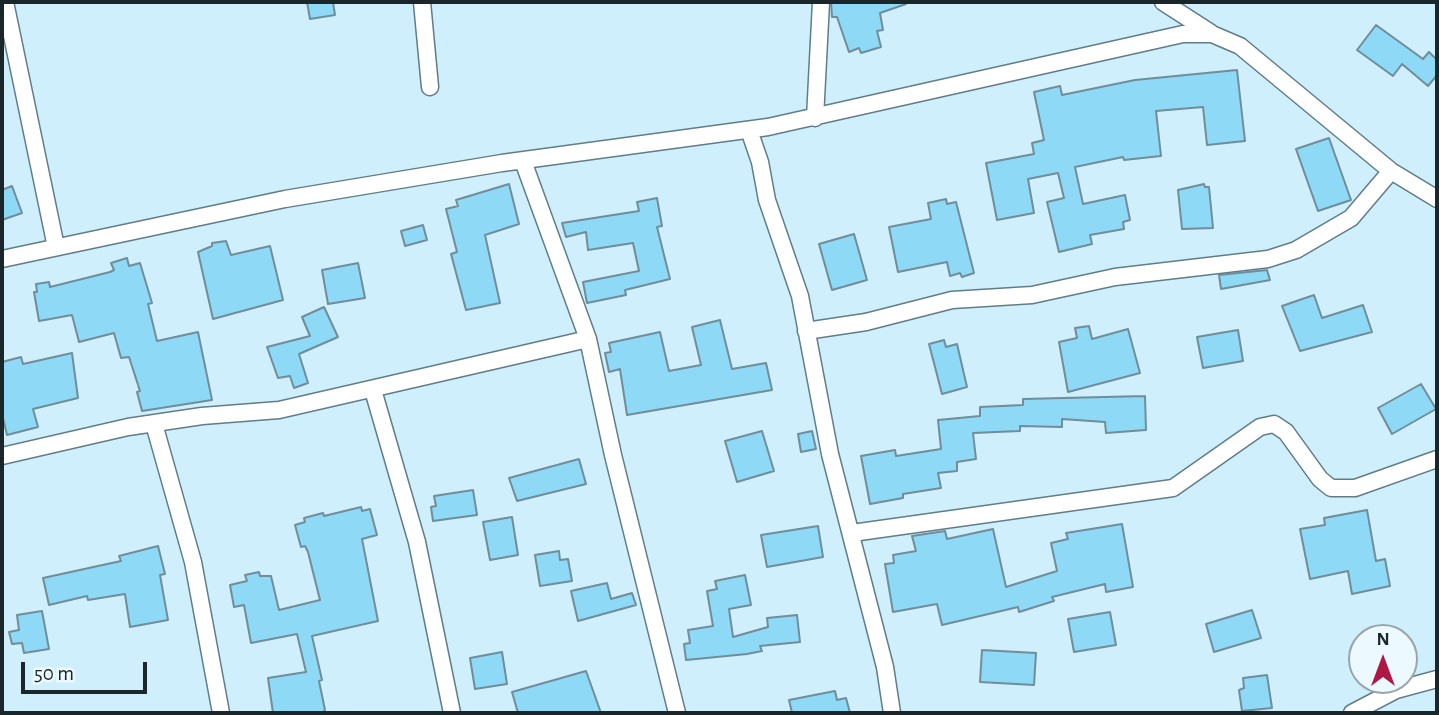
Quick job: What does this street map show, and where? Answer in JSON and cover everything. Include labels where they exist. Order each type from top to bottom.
[{"type":"street","points":[[5,2],[57,247]]},
{"type":"street","points":[[422,2],[430,87]]},
{"type":"street","points":[[815,118],[821,2]]},
{"type":"street","points":[[1163,2],[1212,34],[1240,46],[1391,171],[1437,200]]},
{"type":"street","points":[[2,259],[285,199],[523,160],[749,130],[815,118],[1183,34],[1212,34]]},
{"type":"street","points":[[749,130],[760,162],[767,200],[800,296],[830,454],[885,667],[892,713]]},
{"type":"street","points":[[523,160],[589,340],[613,454],[677,713]]},
{"type":"street","points":[[806,331],[866,322],[952,300],[1032,295],[1115,277],[1268,259],[1296,250],[1351,218],[1391,171]]},
{"type":"street","points":[[2,456],[154,424],[268,412],[589,340]]},
{"type":"street","points":[[373,390],[417,542],[452,713]]},
{"type":"street","points":[[154,424],[193,562],[221,713]]},
{"type":"street","points":[[852,533],[1173,488],[1260,427],[1274,424],[1286,432],[1320,480],[1331,488],[1355,488],[1437,459]]},
{"type":"street","points":[[1352,713],[1396,690],[1437,679]]},
{"type":"building","points":[[307,2],[333,2],[335,15],[310,19]]},
{"type":"building","points":[[831,2],[906,4],[880,13],[883,30],[877,31],[881,47],[861,53],[859,48],[849,52],[837,17],[832,17]]},
{"type":"building","points":[[1376,25],[1423,59],[1429,52],[1437,60],[1437,75],[1428,86],[1402,64],[1393,76],[1357,50]]},
{"type":"building","points":[[1237,70],[1245,141],[1207,145],[1203,107],[1156,111],[1161,156],[1124,160],[1123,157],[1075,167],[1083,204],[1125,195],[1130,220],[1123,222],[1124,229],[1090,235],[1092,244],[1059,252],[1047,202],[1064,198],[1058,173],[1028,179],[1034,213],[997,220],[986,163],[1034,154],[1032,143],[1044,140],[1034,92],[1060,86],[1062,95],[1135,80]]},
{"type":"building","points":[[1329,138],[1351,200],[1318,211],[1296,149]]},
{"type":"building","points":[[509,184],[519,224],[485,235],[500,303],[466,310],[451,254],[457,252],[446,209],[458,206],[456,200]]},
{"type":"building","points":[[1204,184],[1209,187],[1213,228],[1182,229],[1178,190]]},
{"type":"building","points":[[12,186],[22,213],[2,220],[2,190]]},
{"type":"building","points":[[657,198],[662,226],[657,227],[670,279],[625,290],[626,295],[587,303],[583,282],[639,271],[633,243],[588,250],[586,232],[566,237],[562,223],[639,211],[637,202]]},
{"type":"building","points":[[946,199],[947,204],[956,202],[974,273],[962,277],[960,273],[950,276],[947,262],[898,272],[889,227],[931,219],[928,203]]},
{"type":"building","points":[[423,225],[427,240],[405,246],[401,231]]},
{"type":"building","points":[[854,234],[867,280],[832,290],[819,244]]},
{"type":"building","points":[[226,241],[231,255],[270,246],[283,300],[213,319],[198,252],[212,246],[212,243]]},
{"type":"building","points":[[127,258],[129,266],[140,263],[152,303],[148,304],[157,341],[198,332],[212,400],[142,411],[137,392],[140,391],[129,357],[121,358],[114,333],[79,342],[72,315],[39,321],[34,292],[37,292],[36,284],[49,282],[50,287],[110,272],[114,270],[111,263]]},
{"type":"building","points":[[358,263],[365,298],[328,304],[322,270]]},
{"type":"building","points":[[1267,270],[1270,280],[1221,289],[1219,275]]},
{"type":"building","points":[[1314,295],[1322,318],[1363,305],[1372,332],[1300,351],[1282,306]]},
{"type":"building","points":[[324,307],[338,337],[299,354],[308,383],[294,388],[290,376],[278,378],[267,347],[310,336],[302,317]]},
{"type":"building","points":[[720,320],[732,369],[766,363],[772,390],[627,415],[620,369],[609,372],[605,353],[611,352],[609,343],[660,332],[669,371],[701,365],[692,327]]},
{"type":"building","points":[[1089,326],[1092,339],[1128,329],[1140,373],[1068,392],[1059,342],[1077,338],[1075,328]]},
{"type":"building","points":[[1238,330],[1243,361],[1203,368],[1197,337]]},
{"type":"building","points":[[944,340],[946,347],[957,344],[967,387],[942,394],[929,344]]},
{"type":"building","points":[[72,353],[78,398],[33,409],[38,427],[7,435],[2,414],[2,362],[21,357],[23,364]]},
{"type":"building","points":[[1421,384],[1436,409],[1392,434],[1378,408]]},
{"type":"building","points":[[1145,396],[1146,430],[1106,433],[1105,422],[1062,419],[1062,427],[1020,426],[1020,431],[973,433],[976,459],[957,462],[957,471],[938,473],[941,488],[903,494],[903,498],[870,504],[861,456],[895,450],[896,456],[941,449],[938,420],[980,416],[980,407],[1023,405],[1023,399]]},
{"type":"building","points":[[762,431],[774,471],[737,482],[725,441]]},
{"type":"building","points":[[812,431],[816,449],[801,452],[798,434]]},
{"type":"building","points":[[579,459],[586,484],[517,501],[509,478]]},
{"type":"building","points":[[473,490],[477,515],[433,521],[431,507],[436,506],[434,496]]},
{"type":"building","points":[[361,507],[362,511],[370,509],[377,535],[362,539],[378,621],[312,636],[322,680],[319,681],[325,710],[322,713],[273,713],[268,678],[306,672],[297,634],[251,643],[244,605],[234,607],[230,585],[247,581],[245,575],[259,572],[260,576],[271,576],[279,610],[320,600],[308,552],[305,546],[301,547],[295,525],[305,522],[304,518]]},
{"type":"building","points":[[1367,510],[1376,561],[1385,559],[1390,586],[1352,594],[1348,571],[1310,579],[1300,529],[1325,525],[1324,518]]},
{"type":"building","points":[[512,517],[518,555],[490,560],[483,522]]},
{"type":"building","points":[[1122,524],[1133,587],[1106,592],[1105,584],[1052,597],[1054,601],[1019,612],[1018,607],[942,625],[937,604],[893,612],[885,564],[894,563],[893,555],[916,551],[912,536],[945,531],[947,539],[993,529],[1006,587],[1057,571],[1051,543],[1068,539],[1066,533]]},
{"type":"building","points":[[818,526],[823,557],[767,567],[761,535]]},
{"type":"building","points":[[158,546],[165,574],[160,575],[168,620],[130,627],[125,594],[88,600],[87,596],[49,605],[43,578],[121,561],[119,556]]},
{"type":"building","points":[[559,551],[560,560],[568,559],[572,581],[540,586],[535,555]]},
{"type":"building","points":[[745,575],[751,605],[729,609],[733,637],[768,627],[767,618],[797,615],[800,642],[760,646],[762,651],[747,654],[686,660],[684,644],[690,643],[688,630],[713,626],[707,591],[717,589],[715,581]]},
{"type":"building","points":[[607,583],[611,599],[632,593],[636,605],[578,621],[571,591]]},
{"type":"building","points":[[1252,610],[1261,638],[1214,652],[1206,624]]},
{"type":"building","points":[[42,611],[49,649],[24,653],[22,643],[12,644],[9,632],[19,630],[17,615]]},
{"type":"building","points":[[1110,612],[1116,645],[1074,652],[1068,619]]},
{"type":"building","points":[[982,650],[1036,653],[1034,685],[980,682]]},
{"type":"building","points":[[502,652],[507,684],[475,689],[470,658]]},
{"type":"building","points":[[586,671],[601,713],[518,713],[512,692]]},
{"type":"building","points":[[1267,675],[1272,708],[1242,711],[1239,690],[1244,688],[1243,678]]},
{"type":"building","points":[[835,691],[837,700],[846,698],[850,713],[792,713],[789,700]]}]
